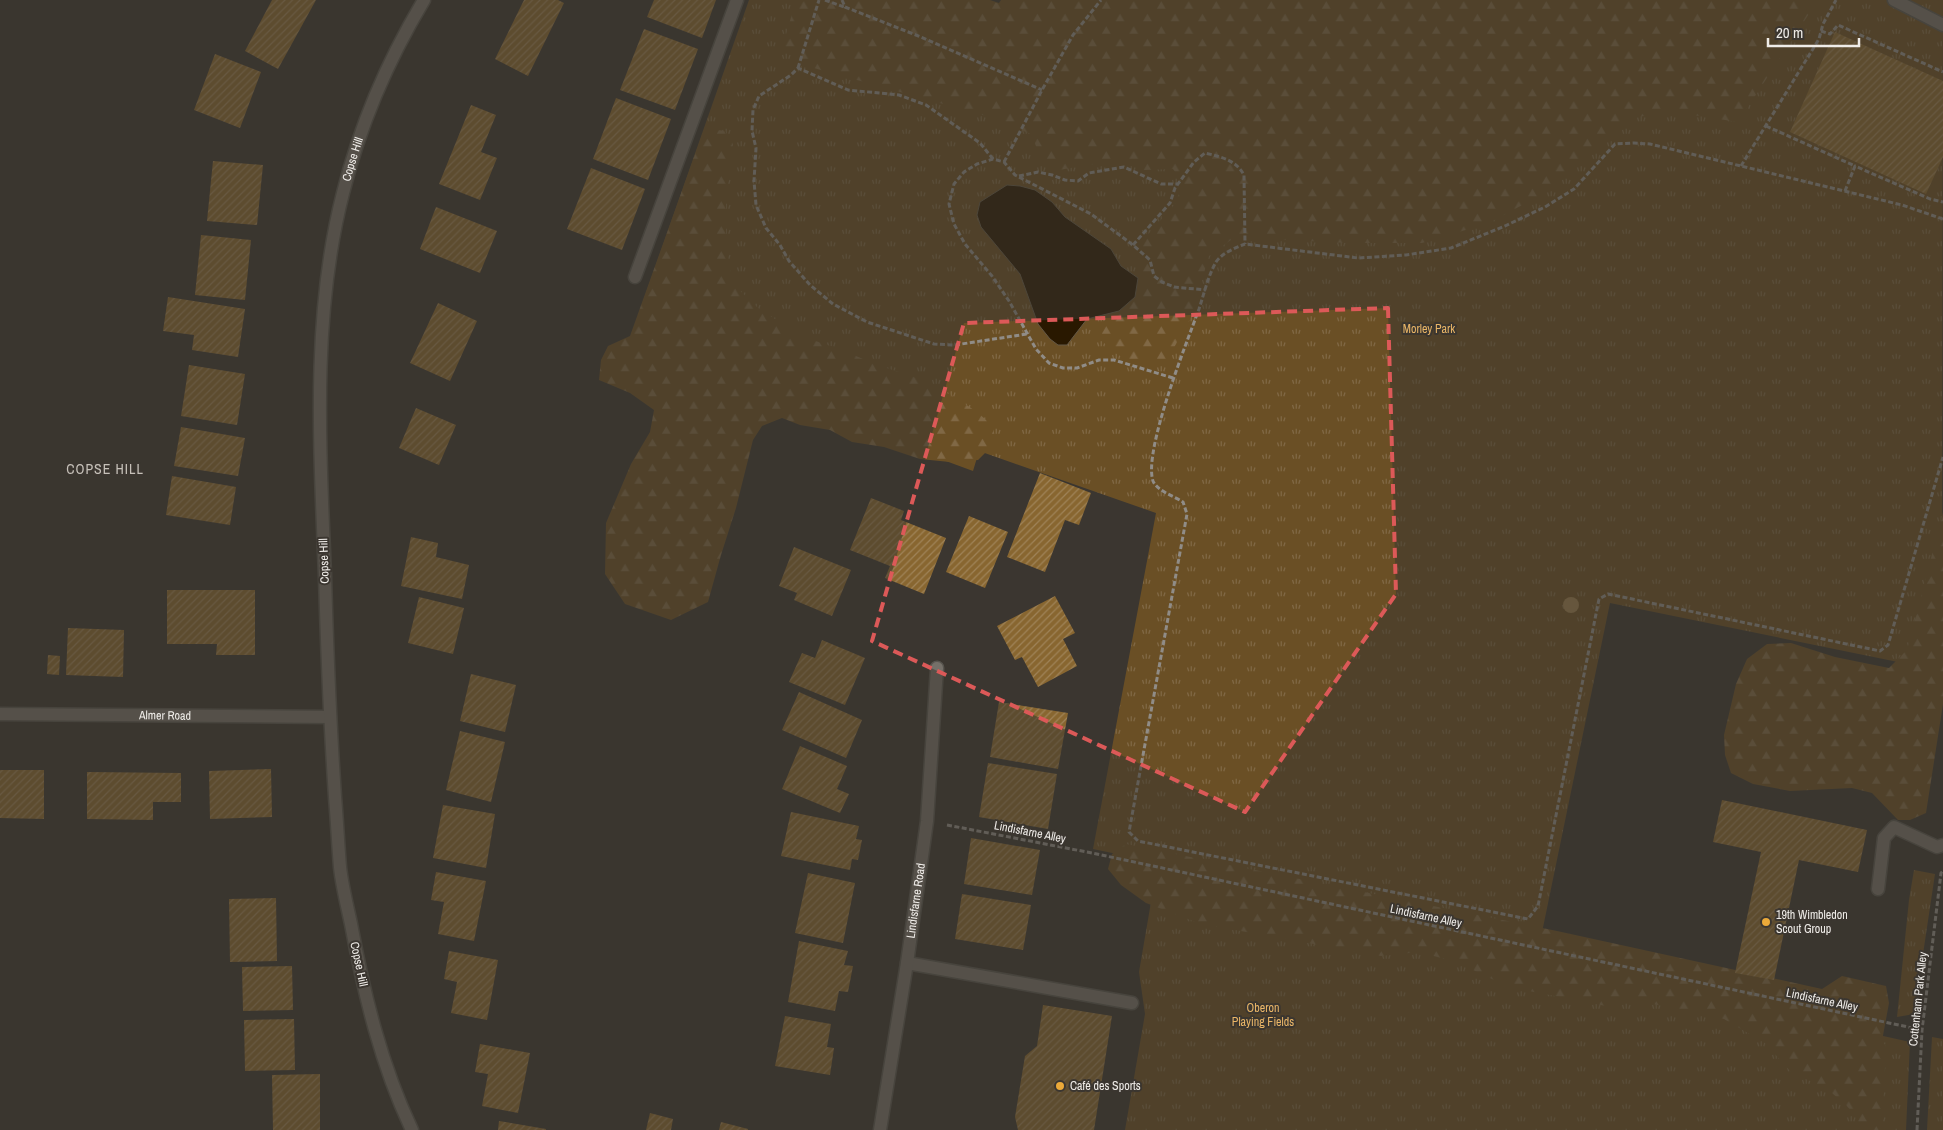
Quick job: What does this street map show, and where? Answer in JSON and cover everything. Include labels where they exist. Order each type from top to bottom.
[{"type":"street","name":"Copse Hill","points":[[412,1130],[383,1056],[362,983],[340,868],[330,717],[321,485],[320,368],[324,307],[343,193],[379,86],[401,38],[424,0]]},
{"type":"street","points":[[635,277],[737,0]]},
{"type":"street","points":[[1894,0],[1943,25]]},
{"type":"street","name":"Lindisfarne Road","points":[[880,1130],[907,963],[927,821],[937,668]]},
{"type":"street","name":"Almer Road","points":[[0,714],[330,717]]},
{"type":"street","points":[[1878,889],[1884,838],[1894,827],[1937,847],[1943,845]]},
{"type":"street","points":[[907,963],[1132,1003]]},
{"type":"path","points":[[819,0],[798,68],[791,75],[758,96],[752,110],[752,131],[756,148],[754,181],[756,204],[766,228],[780,245],[789,261],[810,285],[833,304],[867,322],[934,344],[955,345],[1027,334]]},
{"type":"path","points":[[825,0],[921,37],[1042,90]]},
{"type":"path","points":[[842,0],[845,7]]},
{"type":"path","points":[[1004,162],[1073,35],[1101,0]]},
{"type":"path","points":[[1741,166],[1819,39],[1823,24],[1836,0]]},
{"type":"path","points":[[1821,31],[1830,34],[1838,25],[1943,72]]},
{"type":"path","points":[[798,68],[848,90],[899,95],[926,105],[980,143],[993,160]]},
{"type":"path","points":[[1766,126],[1930,199],[1943,202]]},
{"type":"path","points":[[1943,219],[1902,205],[1650,144],[1634,143],[1615,144],[1574,190],[1545,208],[1451,248],[1406,255],[1358,258],[1244,244],[1229,250],[1217,262],[1173,378],[1152,459],[1152,478],[1156,487],[1183,502],[1187,514],[1129,832],[1138,841],[1528,919],[1538,906],[1599,599],[1608,594],[1880,651],[1888,645],[1943,457]]},
{"type":"path","points":[[1133,245],[1170,203],[1178,184],[1194,162],[1205,153],[1224,158],[1239,165],[1244,175],[1244,244]]},
{"type":"path","points":[[1173,378],[1114,360],[1099,360],[1077,368],[1063,368],[1049,363],[1036,349],[992,276],[965,244],[954,224],[949,204],[954,184],[964,172],[977,164],[993,160],[1004,162],[1018,176],[1090,214],[1133,245],[1150,260],[1154,276],[1162,282],[1174,287],[1206,290]]},
{"type":"path","points":[[1845,191],[1855,166]]},
{"type":"path","points":[[1018,176],[1038,172],[1052,174],[1065,180],[1078,181],[1089,173],[1124,167],[1161,184],[1178,184]]},
{"type":"path","name":"Lindisfarne Alley","points":[[927,821],[1092,853],[1922,1030]]},
{"type":"path","name":"Cottenham Park Alley","points":[[1917,1130],[1922,1030],[1941,873],[1943,871]]},
{"type":"highlighted area","points":[[1388,308],[1396,594],[1245,812],[872,641],[964,323]]},
{"type":"green space","name":"Morley Park","points":[[749,0],[990,0],[999,3],[1001,0],[1943,0],[1942,671],[1610,603],[1540,942],[1093,849],[1156,513],[979,451],[973,471],[628,344]]},
{"type":"green space","points":[[796,0],[986,0],[1000,4],[1003,0],[1818,0],[1738,122],[1667,111],[1625,120],[1591,147],[1554,188],[1489,223],[1422,243],[1347,243],[1235,237],[1209,256],[1191,317],[1166,362],[1146,363],[1123,357],[1101,340],[1102,322],[1123,312],[1135,299],[1140,282],[1137,247],[1175,204],[1183,183],[1173,169],[1144,170],[1117,160],[1059,170],[1040,156],[1031,134],[983,115],[803,65],[783,45]]},
{"type":"green space","points":[[718,130],[725,131],[733,144],[726,199],[726,245],[733,284],[758,308],[801,336],[842,350],[877,365],[912,376],[953,396],[977,412],[993,426],[993,445],[978,460],[950,462],[920,459],[884,447],[852,442],[830,430],[800,425],[782,418],[762,426],[753,440],[736,508],[708,602],[671,620],[625,604],[605,574],[606,523],[631,464],[650,432],[654,410],[630,393],[599,380],[601,360],[608,346],[630,336],[702,135]]},
{"type":"green space","points":[[1943,512],[1943,704],[1926,813],[1910,820],[1898,820],[1872,793],[1852,788],[1790,791],[1753,784],[1731,773],[1725,755],[1724,735],[1736,684],[1747,659],[1767,644],[1791,643],[1835,657],[1889,668],[1907,650]]},
{"type":"green space","points":[[1126,844],[1557,931],[1822,989],[1842,976],[1886,986],[1889,1003],[1882,1041],[1886,1046],[1882,1130],[1859,1130],[1858,1119],[1846,1105],[1826,1088],[1792,1073],[1765,1043],[1724,1019],[1625,998],[1606,1006],[1509,987],[1456,962],[1419,952],[1381,956],[1201,924],[1146,903],[1121,885],[1108,869],[1112,854]]},
{"type":"green space","points":[[1914,870],[1935,874],[1914,1014],[1897,1017],[1909,900]]},
{"type":"green space","name":"Oberon Playing Fields","points":[[1156,873],[1910,1042],[1906,1130],[1125,1130],[1145,1014],[1139,972]]},
{"type":"green space","points":[[1932,1037],[1943,1039],[1943,1130],[1927,1130]]},
{"type":"shaded area","points":[[1007,185],[1035,190],[1052,202],[1065,217],[1111,249],[1121,266],[1138,278],[1135,297],[1119,311],[1087,319],[1067,345],[1058,345],[1050,339],[1038,324],[1020,274],[981,227],[977,215],[980,202]]},
{"type":"building","points":[[272,0],[316,0],[278,69],[245,51]]},
{"type":"building","points":[[524,0],[558,0],[564,3],[528,76],[495,59]]},
{"type":"building","points":[[654,0],[716,0],[702,38],[647,17]]},
{"type":"building","points":[[644,29],[698,49],[675,110],[620,90]]},
{"type":"building","points":[[1835,32],[1943,81],[1943,157],[1926,194],[1790,132]]},
{"type":"building","points":[[215,54],[261,72],[240,128],[194,110]]},
{"type":"building","points":[[616,98],[671,119],[648,180],[593,159]]},
{"type":"building","points":[[471,105],[496,115],[481,152],[497,158],[480,200],[439,184]]},
{"type":"building","points":[[213,161],[263,165],[257,225],[207,221]]},
{"type":"building","points":[[591,168],[645,189],[622,250],[567,229]]},
{"type":"building","points":[[436,207],[497,231],[480,273],[420,249]]},
{"type":"building","points":[[201,235],[251,240],[245,300],[195,295]]},
{"type":"building","points":[[168,297],[245,309],[238,357],[192,350],[194,335],[163,331]]},
{"type":"building","points":[[438,303],[477,321],[450,381],[410,363]]},
{"type":"building","points":[[189,365],[245,374],[237,425],[181,416]]},
{"type":"building","points":[[416,408],[456,425],[439,465],[399,448]]},
{"type":"building","points":[[181,427],[245,438],[238,476],[174,466]]},
{"type":"building","points":[[1040,473],[1091,493],[1079,525],[1065,520],[1045,572],[1007,557]]},
{"type":"building","points":[[172,476],[236,487],[230,525],[166,515]]},
{"type":"building","points":[[871,498],[904,511],[901,520],[946,538],[924,594],[885,578],[890,566],[850,550]]},
{"type":"building","points":[[969,516],[1008,532],[985,588],[946,572]]},
{"type":"building","points":[[411,537],[438,543],[436,557],[469,565],[462,599],[401,586]]},
{"type":"building","points":[[794,547],[851,570],[832,616],[794,600],[797,593],[779,586]]},
{"type":"building","points":[[167,590],[255,590],[255,655],[216,655],[217,644],[167,644]]},
{"type":"building","points":[[1055,596],[1075,633],[1063,639],[1077,666],[1038,687],[1022,657],[1015,660],[997,626]]},
{"type":"building","points":[[419,597],[464,608],[453,654],[408,643]]},
{"type":"building","points":[[68,628],[124,630],[123,677],[66,675]]},
{"type":"building","points":[[822,640],[865,658],[845,705],[789,682],[802,653],[815,658]]},
{"type":"building","points":[[48,655],[60,656],[59,675],[47,674]]},
{"type":"building","points":[[471,674],[516,685],[505,732],[460,721]]},
{"type":"building","points":[[799,692],[862,720],[846,758],[782,730]]},
{"type":"building","points":[[999,702],[1068,713],[1058,769],[990,757]]},
{"type":"building","points":[[460,731],[505,742],[491,802],[446,790]]},
{"type":"building","points":[[800,746],[847,766],[837,789],[849,794],[840,813],[782,789]]},
{"type":"building","points":[[988,763],[1057,774],[1048,829],[979,817]]},
{"type":"building","points":[[271,769],[272,817],[210,819],[209,771]]},
{"type":"building","points":[[0,770],[44,770],[44,819],[0,818]]},
{"type":"building","points":[[87,772],[181,773],[181,802],[153,802],[153,820],[87,819]]},
{"type":"building","name":"19th Wimbledon Scout Group","points":[[1722,800],[1867,830],[1858,872],[1799,860],[1774,980],[1735,973],[1761,852],[1713,842]]},
{"type":"building","points":[[443,805],[495,814],[486,868],[433,858]]},
{"type":"building","points":[[791,812],[859,826],[856,839],[862,840],[858,860],[852,859],[850,870],[781,856]]},
{"type":"building","points":[[971,838],[1040,850],[1032,895],[964,884]]},
{"type":"building","points":[[436,872],[486,881],[474,941],[438,934],[444,902],[431,900]]},
{"type":"building","points":[[808,873],[855,883],[843,943],[795,933]]},
{"type":"building","points":[[962,894],[1031,905],[1023,950],[955,939]]},
{"type":"building","points":[[276,898],[277,961],[230,962],[229,899]]},
{"type":"building","points":[[799,941],[848,951],[844,965],[853,966],[848,992],[839,991],[835,1011],[788,1002]]},
{"type":"building","points":[[449,951],[498,960],[487,1020],[451,1013],[457,982],[444,979]]},
{"type":"building","points":[[292,966],[293,1010],[243,1011],[242,967]]},
{"type":"building","name":"Café des Sports","points":[[1043,1005],[1112,1016],[1094,1130],[1018,1130],[1015,1117],[1025,1056],[1037,1046]]},
{"type":"building","points":[[785,1016],[831,1024],[827,1047],[834,1048],[830,1075],[775,1066]]},
{"type":"building","points":[[294,1019],[295,1070],[245,1071],[244,1020]]},
{"type":"building","points":[[480,1044],[530,1053],[518,1113],[482,1106],[488,1074],[475,1072]]},
{"type":"building","points":[[320,1074],[320,1130],[273,1130],[272,1075]]},
{"type":"building","points":[[650,1113],[673,1119],[671,1130],[646,1130]]},
{"type":"building","points":[[499,1121],[546,1129],[546,1130],[498,1130]]},
{"type":"building","points":[[721,1122],[748,1129],[748,1130],[719,1130]]},
{"type":"place","name":"19th Wimbledon Scout Group","points":[[1766,922]]},
{"type":"place","name":"Café des Sports","points":[[1060,1086]]},
{"type":"district","name":"COPSE HILL","points":[[105,469]]}]
